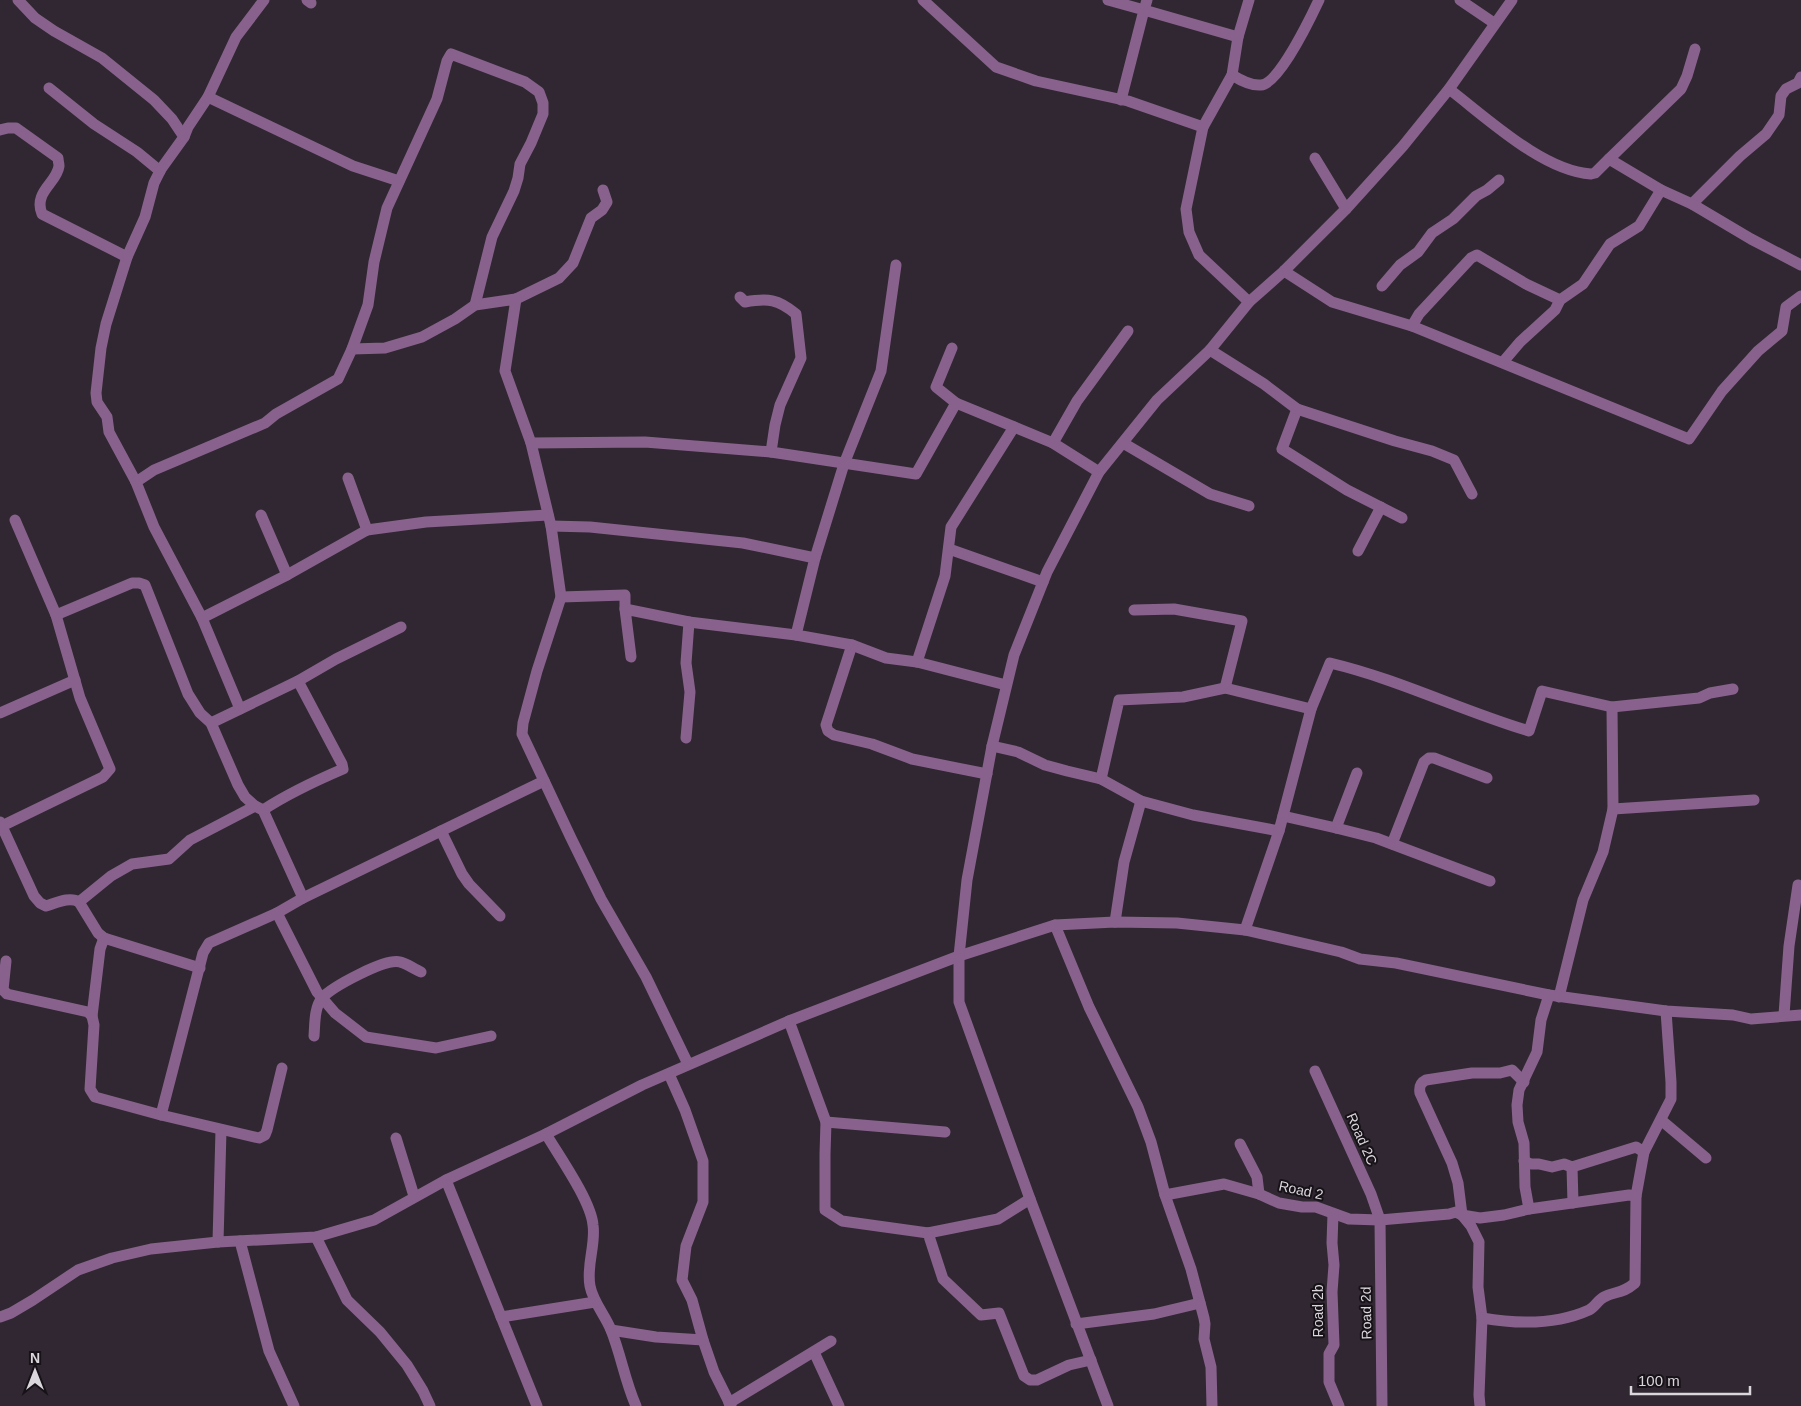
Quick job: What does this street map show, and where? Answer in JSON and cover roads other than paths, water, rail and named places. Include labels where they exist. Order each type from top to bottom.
[{"type":"street","points":[[18,0],[36,18],[54,31],[102,58],[154,100],[172,119],[184,137]]},
{"type":"street","points":[[240,709],[202,618],[154,526],[136,482],[109,432],[107,418],[97,402],[96,393],[106,324],[127,257],[145,217],[154,183],[208,97],[236,37],[264,0]]},
{"type":"street","points":[[923,0],[996,67],[1036,81],[1121,100],[1204,127]]},
{"type":"street","points":[[1108,0],[1146,5],[1238,37]]},
{"type":"street","points":[[1249,0],[1238,37],[1232,75],[1204,127],[1186,209],[1189,232],[1199,255],[1249,302]]},
{"type":"street","points":[[1232,75],[1247,83],[1262,86],[1273,79],[1285,63],[1319,0]]},
{"type":"street","points":[[1460,0],[1494,24]]},
{"type":"street","points":[[1108,1406],[1030,1200],[959,1002],[959,956],[967,880],[992,746],[1014,655],[1043,582],[1100,472],[1157,400],[1210,350],[1249,302],[1284,271],[1346,209],[1402,146],[1449,89],[1512,0]]},
{"type":"street","points":[[1121,100],[1146,5]]},
{"type":"street","points":[[1449,89],[1526,148],[1558,166],[1591,174],[1595,173],[1681,89],[1695,49]]},
{"type":"street","points":[[136,482],[154,470],[265,423],[276,414],[338,379],[352,349],[368,305],[374,262],[387,208],[437,99],[451,54],[518,79],[540,92],[543,103],[543,114],[520,164],[514,191],[492,237],[475,305]]},
{"type":"street","points":[[1692,204],[1740,156],[1766,134],[1779,115],[1781,96],[1786,89],[1798,83],[1801,77]]},
{"type":"street","points":[[48,88],[94,124],[138,152],[160,172]]},
{"type":"street","points":[[208,97],[352,166],[399,181]]},
{"type":"street","points":[[0,130],[16,128],[58,158],[59,166],[42,195],[40,208],[42,214],[127,257]]},
{"type":"street","points":[[1315,158],[1346,209]]},
{"type":"street","points":[[1609,159],[1661,190],[1692,204],[1751,239],[1801,265]]},
{"type":"street","points":[[1382,286],[1400,265],[1418,252],[1432,233],[1453,220],[1476,196],[1487,190],[1498,180]]},
{"type":"street","points":[[352,349],[385,348],[422,338],[475,305],[516,298],[559,278],[573,263],[591,218],[602,210],[607,202],[603,190]]},
{"type":"street","points":[[1503,362],[1520,342],[1555,310],[1560,300],[1583,284],[1610,244],[1639,226],[1661,190]]},
{"type":"street","points":[[1412,326],[1419,314],[1471,258],[1478,255],[1526,284],[1560,300]]},
{"type":"street","points":[[796,635],[815,558],[844,464],[881,370],[896,265]]},
{"type":"street","points":[[1284,271],[1332,302],[1412,326],[1689,439],[1722,391],[1758,351],[1782,331],[1786,307],[1801,296]]},
{"type":"street","points":[[516,298],[505,371],[531,443],[550,521],[561,597],[537,671],[523,722],[522,734],[601,899],[646,977],[688,1064]]},
{"type":"street","points":[[740,298],[746,302],[764,299],[774,301],[784,305],[796,314],[801,358],[780,405],[771,452]]},
{"type":"street","points":[[1053,443],[1077,401],[1128,331]]},
{"type":"street","points":[[952,348],[936,386],[956,403],[1053,443],[1100,472]]},
{"type":"street","points":[[1210,350],[1264,384],[1297,409],[1394,441],[1432,451],[1454,460],[1472,494]]},
{"type":"street","points":[[531,443],[645,442],[771,452],[916,474],[956,403]]},
{"type":"street","points":[[1297,409],[1282,449],[1347,490],[1402,518]]},
{"type":"street","points":[[918,662],[946,576],[951,526],[1014,427]]},
{"type":"street","points":[[1123,443],[1210,494],[1249,506]]},
{"type":"street","points":[[348,478],[366,530]]},
{"type":"street","points":[[1358,551],[1381,507]]},
{"type":"street","points":[[261,515],[287,575]]},
{"type":"street","points":[[14,520],[56,615],[75,680],[110,769],[103,777],[1,824],[34,896],[40,903],[46,906],[70,899],[79,902],[98,933],[104,938],[200,968]]},
{"type":"street","points":[[202,618],[287,575],[366,530],[426,522],[550,521],[743,543],[815,558]]},
{"type":"street","points":[[949,550],[1043,582]]},
{"type":"street","points":[[56,615],[132,582],[145,585],[188,694],[211,724],[238,786],[245,797],[259,808],[304,898]]},
{"type":"street","points":[[561,597],[625,596],[631,657]]},
{"type":"street","points":[[625,609],[689,622],[796,635],[852,645],[886,658],[918,662],[1006,685]]},
{"type":"street","points":[[1134,610],[1174,609],[1242,621],[1225,688]]},
{"type":"street","points":[[686,738],[690,692],[686,663],[689,622]]},
{"type":"street","points":[[211,724],[298,682],[336,659],[400,627]]},
{"type":"street","points":[[852,645],[826,725],[828,731],[834,735],[872,744],[912,759],[987,774]]},
{"type":"street","points":[[1245,930],[1279,831],[1312,709],[1330,663],[1364,671],[1497,721],[1529,731],[1542,690],[1612,707],[1698,698],[1710,693],[1733,689]]},
{"type":"street","points":[[0,713],[75,680]]},
{"type":"street","points":[[79,902],[111,876],[132,864],[169,859],[190,840],[283,797],[314,780],[343,769],[298,682]]},
{"type":"street","points":[[1101,779],[1119,700],[1183,697],[1225,688],[1312,709]]},
{"type":"street","points":[[1529,1209],[1524,1143],[1516,1114],[1520,1090],[1537,1052],[1541,1020],[1554,996],[1583,900],[1603,852],[1613,808],[1612,707]]},
{"type":"street","points":[[992,746],[1018,752],[1045,765],[1101,779],[1140,800],[1193,815],[1279,831]]},
{"type":"street","points":[[1392,844],[1424,762],[1428,758],[1434,758],[1486,778]]},
{"type":"street","points":[[1336,828],[1357,773]]},
{"type":"street","points":[[161,1115],[200,968],[202,953],[209,943],[277,913],[544,781]]},
{"type":"street","points":[[1115,922],[1124,862],[1140,800]]},
{"type":"street","points":[[1613,808],[1754,800]]},
{"type":"street","points":[[1283,816],[1376,838],[1490,880]]},
{"type":"street","points":[[441,831],[462,874],[500,916]]},
{"type":"street","points":[[1784,1015],[1789,946],[1798,885]]},
{"type":"street","points":[[277,913],[317,992],[335,1013],[366,1037],[436,1048],[492,1036]]},
{"type":"street","points":[[0,1316],[11,1313],[78,1270],[112,1258],[152,1250],[218,1242],[316,1237],[374,1220],[414,1196],[446,1180],[546,1134],[642,1085],[688,1064],[788,1021],[959,956],[1055,925],[1115,922],[1177,923],[1245,930],[1341,952],[1360,959],[1396,963],[1554,996],[1666,1011],[1733,1015],[1751,1019],[1801,1015]]},
{"type":"street","points":[[1055,925],[1089,1007],[1138,1106],[1151,1142],[1165,1195],[1191,1269],[1205,1324],[1204,1339],[1210,1358],[1212,1406]]},
{"type":"street","points":[[104,938],[100,950],[92,1016],[94,1025],[90,1076],[91,1093],[100,1100],[259,1138],[264,1135],[282,1068]]},
{"type":"street","points":[[6,961],[3,990],[6,994],[88,1012],[92,1016]]},
{"type":"street","points":[[314,1036],[316,1011],[322,998],[350,979],[388,963],[399,962],[421,972]]},
{"type":"street","points":[[1482,1318],[1510,1322],[1558,1319],[1590,1309],[1604,1297],[1627,1290],[1635,1283],[1636,1196],[1644,1152],[1671,1100],[1666,1011]]},
{"type":"street","points":[[788,1021],[826,1122],[825,1210],[842,1221],[928,1234],[998,1219],[1030,1200]]},
{"type":"street","points":[[1480,1406],[1478,1395],[1482,1318],[1478,1286],[1478,1242],[1471,1226],[1462,1215],[1458,1183],[1452,1163],[1420,1093],[1422,1082],[1426,1080],[1472,1073],[1500,1073],[1512,1070],[1524,1082]]},
{"type":"street","name":"Road 2C","points":[[1315,1071],[1371,1194],[1380,1220]]},
{"type":"street","points":[[669,1074],[685,1110],[703,1161],[703,1202],[686,1246],[682,1280],[692,1300],[714,1372],[730,1404],[831,1341]]},
{"type":"street","points":[[1661,1120],[1706,1158]]},
{"type":"street","points":[[826,1122],[945,1132]]},
{"type":"street","points":[[218,1242],[221,1130]]},
{"type":"street","points":[[546,1134],[581,1193],[593,1224],[589,1274],[595,1302],[611,1330],[636,1406]]},
{"type":"street","points":[[396,1138],[414,1196]]},
{"type":"street","points":[[1240,1144],[1257,1177],[1258,1194]]},
{"type":"street","points":[[1524,1161],[1552,1167],[1564,1164],[1572,1167],[1636,1148],[1644,1152]]},
{"type":"street","points":[[1572,1167],[1573,1203]]},
{"type":"street","points":[[446,1180],[537,1406]]},
{"type":"street","name":"Road 2","points":[[1165,1195],[1224,1184],[1258,1194],[1279,1203],[1302,1207],[1316,1207],[1349,1219],[1380,1220],[1456,1212],[1480,1218],[1529,1209],[1629,1195],[1636,1196]]},
{"type":"street","name":"Road 2b","points":[[1333,1214],[1332,1243],[1334,1265],[1332,1292],[1334,1345],[1329,1354],[1329,1382],[1339,1406]]},
{"type":"street","name":"Road 2d","points":[[1380,1220],[1382,1406]]},
{"type":"street","points":[[928,1234],[943,1279],[981,1315],[999,1313],[1024,1376],[1027,1379],[1037,1380],[1069,1365],[1091,1360]]},
{"type":"street","points":[[316,1237],[347,1300],[380,1332],[407,1365],[424,1390],[430,1406]]},
{"type":"street","points":[[240,1240],[269,1352],[294,1406]]},
{"type":"street","points":[[501,1317],[595,1302]]},
{"type":"street","points":[[1076,1324],[1154,1314],[1200,1303]]},
{"type":"street","points":[[611,1330],[656,1337],[703,1340]]},
{"type":"street","points":[[814,1352],[839,1406]]}]
